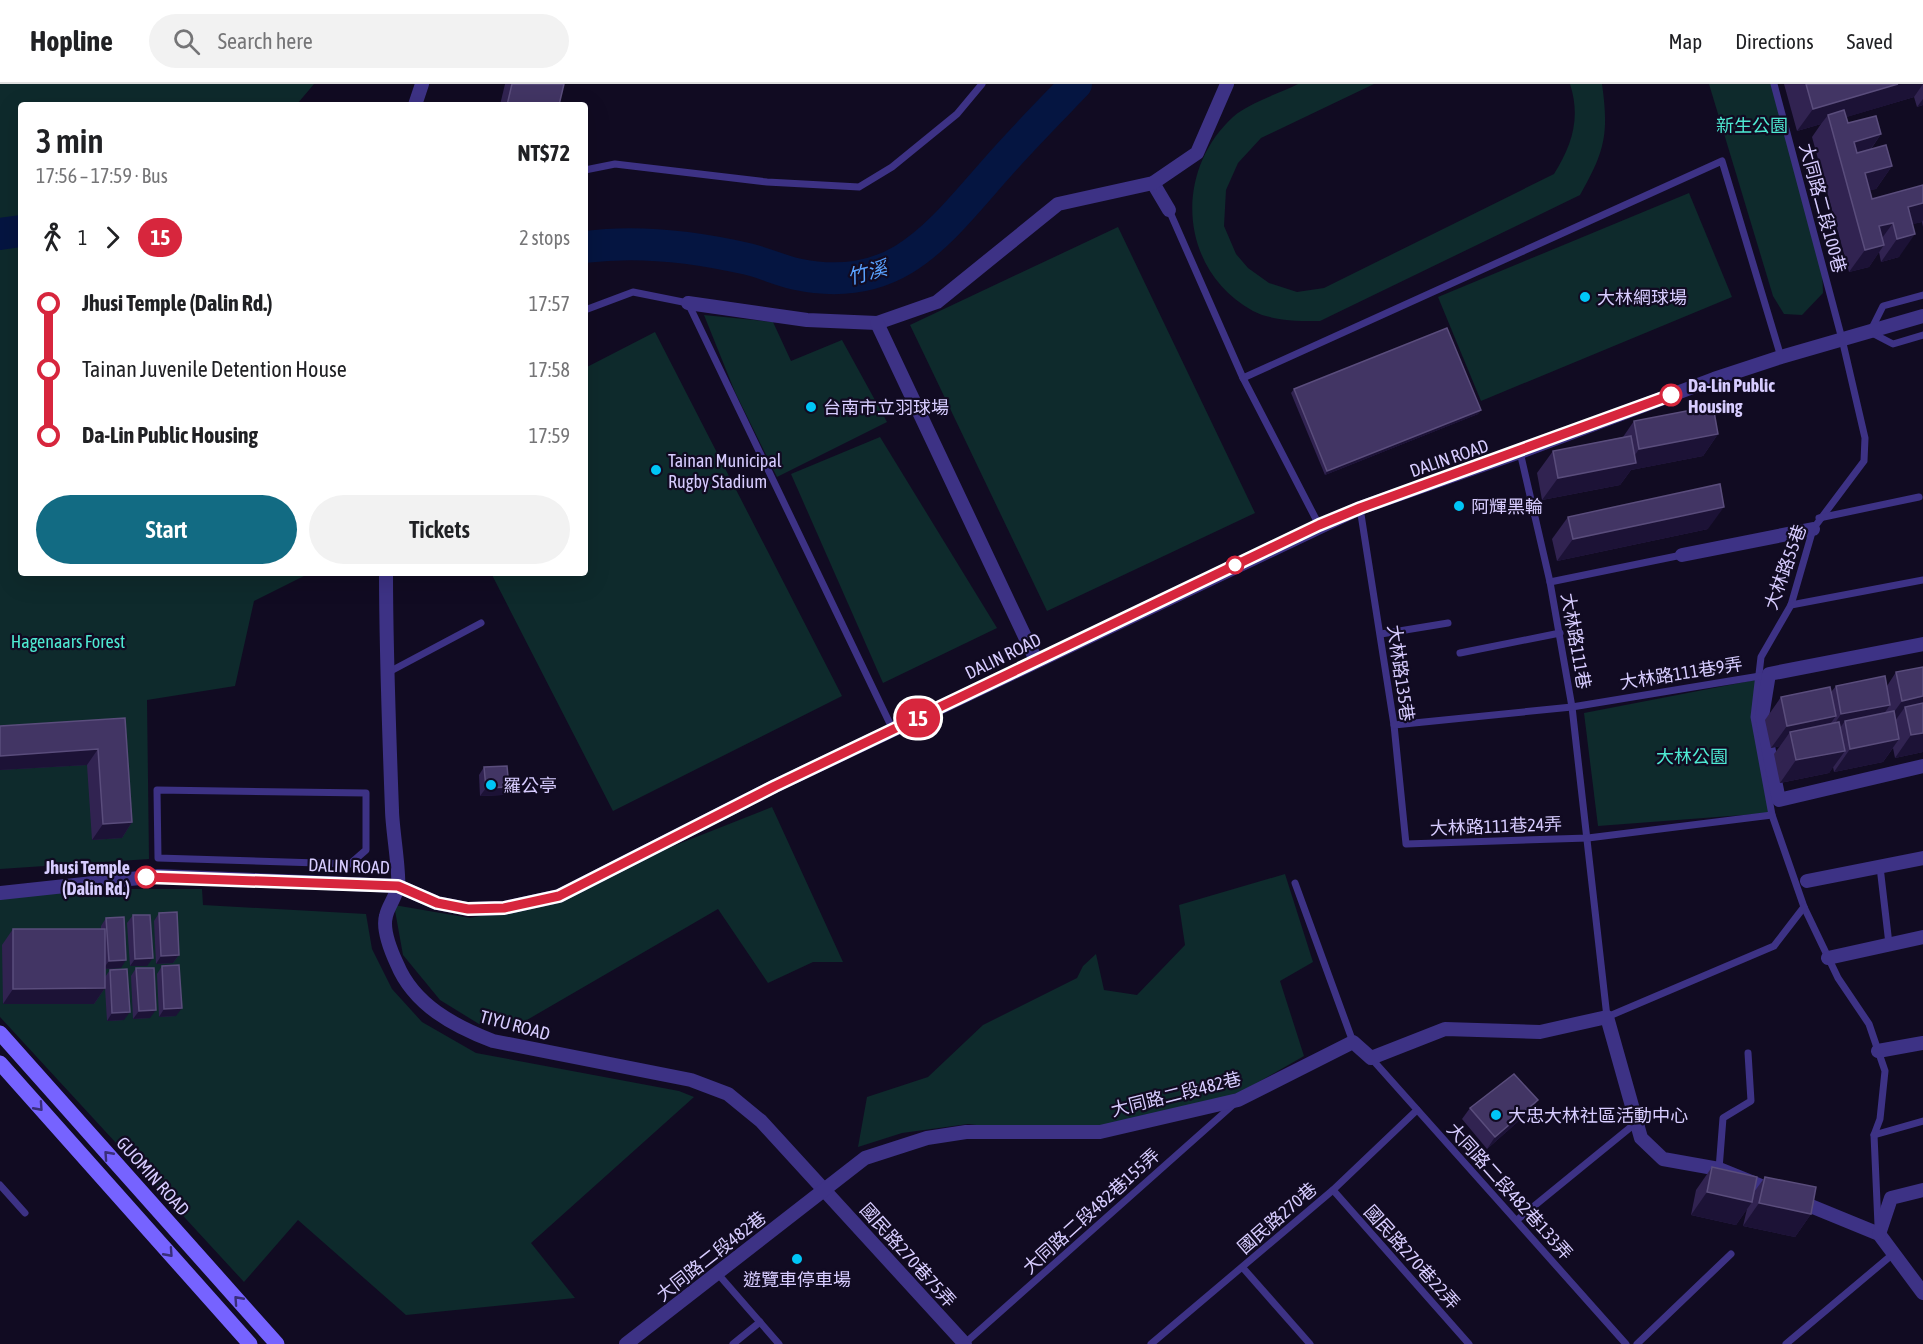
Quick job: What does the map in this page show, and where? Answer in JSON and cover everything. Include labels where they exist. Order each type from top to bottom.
[{"type":"street","points":[[416,102],[422,84]]},
{"type":"street","points":[[688,303],[807,320],[877,323],[937,302],[1059,204],[1153,183],[1197,153],[1227,84]]},
{"type":"street","points":[[1153,183],[1169,210]]},
{"type":"street","name":"DALIN ROAD","points":[[0,892],[158,876],[398,886],[437,903],[468,909],[504,908],[559,896],[1036,660],[1319,525],[1360,508],[1781,357],[1923,316]]},
{"type":"street","points":[[877,323],[1036,660]]},
{"type":"street","points":[[1680,555],[1816,523]]},
{"type":"street","name":"TIYU ROAD","points":[[386,576],[393,840],[398,886],[385,917],[389,943],[397,966],[409,983],[422,1001],[440,1016],[467,1031],[503,1043],[672,1075],[710,1086],[745,1106],[825,1190]]},
{"type":"street","points":[[1923,644],[1765,675],[1762,717],[1779,800],[1923,766]]},
{"type":"street","points":[[1807,881],[1923,858]]},
{"type":"street","points":[[1828,957],[1923,937]]},
{"type":"street","points":[[1353,1042],[1371,1058],[1445,1029],[1540,1032],[1607,1017],[1641,1138],[1663,1159],[1719,1169],[1879,1234],[1923,1293]]},
{"type":"street","name":"GUOMIN ROAD","points":[[0,1034],[277,1344]]},
{"type":"street","name":"大同路二段482巷","points":[[626,1344],[865,1158],[927,1138],[966,1132],[1100,1132],[1238,1100],[1353,1042]]},
{"type":"street","points":[[1878,1051],[1923,1043]]},
{"type":"street","points":[[0,1063],[250,1344]]},
{"type":"street","name":"國民路270巷75弄","points":[[825,1190],[965,1344]]},
{"type":"street","points":[[1879,1234],[1891,1198],[1923,1190]]},
{"type":"lane","points":[[588,169],[615,164],[767,183],[859,187],[892,167],[957,114],[982,84]]},
{"type":"lane","name":"大同路二段100巷","points":[[1774,84],[1842,339]]},
{"type":"lane","points":[[1243,378],[1722,161],[1781,357]]},
{"type":"lane","points":[[1169,210],[1243,378],[1319,525]]},
{"type":"lane","points":[[588,308],[633,292],[688,303],[893,730]]},
{"type":"lane","points":[[1923,294],[1883,306],[1870,332],[1893,344],[1923,336]]},
{"type":"lane","name":"大林路55巷","points":[[1842,339],[1865,438],[1864,461],[1816,523],[1791,605],[1761,657],[1765,675],[1754,717],[1772,814],[1804,908],[1838,978],[1869,1024],[1885,1071],[1880,1119],[1874,1135],[1879,1234]]},
{"type":"lane","name":"大林路111巷","points":[[1520,452],[1551,582],[1572,707],[1607,1017]]},
{"type":"lane","points":[[1816,523],[1919,497]]},
{"type":"lane","name":"大林路135巷","points":[[1360,508],[1394,725],[1406,844]]},
{"type":"lane","points":[[1551,582],[1680,555]]},
{"type":"lane","points":[[1791,605],[1923,580]]},
{"type":"lane","points":[[387,673],[481,623]]},
{"type":"lane","points":[[1381,634],[1448,623]]},
{"type":"lane","points":[[1460,653],[1560,633]]},
{"type":"lane","name":"大林路111巷9弄","points":[[1394,725],[1572,707],[1765,675]]},
{"type":"lane","points":[[158,858],[350,864],[366,850],[366,793],[157,790],[158,876]]},
{"type":"lane","name":"大林路111巷24弄","points":[[1406,844],[1588,838],[1772,814]]},
{"type":"lane","points":[[1880,867],[1889,944]]},
{"type":"lane","points":[[1295,883],[1353,1042]]},
{"type":"lane","points":[[1607,1017],[1774,946],[1804,908]]},
{"type":"lane","points":[[1719,1169],[1723,1118],[1750,1101],[1748,1053]]},
{"type":"lane","name":"大同路二段482巷133弄","points":[[1371,1058],[1626,1344]]},
{"type":"lane","name":"大同路二段482巷155弄","points":[[965,1344],[1238,1100]]},
{"type":"lane","name":"國民路270巷","points":[[1151,1344],[1333,1190],[1417,1110]]},
{"type":"lane","points":[[1874,1135],[1923,1121]]},
{"type":"lane","points":[[1517,1220],[1636,1122]]},
{"type":"lane","points":[[0,1185],[25,1213]]},
{"type":"lane","name":"國民路270巷22弄","points":[[1333,1190],[1469,1344]]},
{"type":"lane","points":[[1636,1344],[1731,1254]]},
{"type":"lane","points":[[1786,1344],[1893,1254]]},
{"type":"lane","points":[[1243,1268],[1310,1344]]},
{"type":"lane","points":[[718,1274],[779,1344]]},
{"type":"lane","points":[[733,1344],[760,1322]]},
{"type":"green space","name":"Hagenaars Forest","points":[[0,84],[314,84],[299,102],[18,102],[18,576],[304,576],[254,601],[235,686],[147,700],[149,859],[0,869]]},
{"type":"green space","points":[[1298,84],[1374,84],[1261,138],[1238,163],[1226,190],[1224,226],[1236,254],[1248,268],[1269,283],[1297,292],[1324,288],[1554,174],[1570,142],[1575,120],[1570,84],[1602,84],[1605,116],[1603,142],[1595,166],[1580,195],[1320,321],[1277,319],[1253,311],[1228,293],[1210,271],[1198,246],[1193,219],[1193,192],[1200,165],[1214,139],[1233,117],[1255,103]]},
{"type":"green space","name":"新生公園","points":[[1709,84],[1771,84],[1822,266],[1823,293],[1802,315],[1784,314],[1773,296]]},
{"type":"green space","name":"大林網球場","points":[[1689,193],[1732,297],[1481,401],[1438,297]]},
{"type":"green space","points":[[1118,227],[1255,513],[1047,611],[910,325]]},
{"type":"green space","name":"台南市立羽球場","points":[[704,315],[773,322],[791,361],[842,340],[887,422],[777,477],[735,392]]},
{"type":"green space","name":"Tainan Municipal Rugby Stadium","points":[[655,332],[842,696],[613,811],[493,576],[588,576],[588,366]]},
{"type":"green space","points":[[880,437],[997,628],[883,683],[791,474]]},
{"type":"green space","name":"大林公園","points":[[1755,680],[1770,813],[1598,826],[1584,713]]},
{"type":"green space","points":[[772,807],[843,962],[813,962],[768,983],[718,909],[520,1024],[479,1024],[440,1000],[403,955],[394,905],[470,918],[558,901],[643,858]]},
{"type":"green space","points":[[1285,874],[1313,962],[1280,981],[1304,1056],[1234,1096],[1101,1127],[1017,1130],[968,1124],[902,1133],[858,1147],[867,1097],[928,1077],[983,1025],[1077,978],[1083,966],[1096,954],[1104,990],[1137,995],[1185,945],[1179,905]]},
{"type":"green space","points":[[83,889],[202,889],[203,905],[366,914],[372,949],[392,989],[422,1022],[476,1053],[679,1091],[694,1097],[531,1243],[575,1298],[406,1315],[298,1220],[244,1282],[0,1017],[0,898]]},
{"type":"building","points":[[512,84],[564,84],[560,102],[508,102]]},
{"type":"building","points":[[1806,84],[1898,84],[1813,109]]},
{"type":"building","points":[[1844,110],[1848,123],[1876,116],[1881,134],[1854,142],[1857,153],[1886,145],[1892,166],[1865,173],[1872,199],[1923,185],[1923,203],[1908,207],[1915,234],[1897,239],[1893,223],[1879,226],[1884,245],[1865,250],[1828,115]]},
{"type":"building","points":[[1447,328],[1481,410],[1327,471],[1294,389]]},
{"type":"building","points":[[1713,406],[1718,434],[1639,449],[1634,421]]},
{"type":"building","points":[[1631,436],[1636,463],[1558,478],[1553,451]]},
{"type":"building","points":[[1720,484],[1724,507],[1573,539],[1568,517]]},
{"type":"building","points":[[1923,667],[1923,696],[1902,701],[1896,672]]},
{"type":"building","points":[[1885,676],[1890,705],[1841,714],[1836,686]]},
{"type":"building","points":[[1830,687],[1836,716],[1787,726],[1781,697]]},
{"type":"building","points":[[1923,703],[1923,733],[1911,735],[1905,707]]},
{"type":"building","points":[[1894,711],[1899,739],[1850,749],[1845,721]]},
{"type":"building","points":[[125,718],[132,822],[103,824],[98,749],[0,756],[0,726]]},
{"type":"building","points":[[1839,722],[1845,751],[1796,760],[1790,732]]},
{"type":"building","points":[[507,766],[509,787],[486,788],[484,767]]},
{"type":"building","points":[[177,912],[179,955],[161,956],[159,913]]},
{"type":"building","points":[[133,915],[150,915],[153,958],[135,959]]},
{"type":"building","points":[[124,917],[126,960],[109,961],[106,918]]},
{"type":"building","points":[[13,929],[105,929],[105,988],[13,989]]},
{"type":"building","points":[[179,965],[182,1008],[164,1009],[162,966]]},
{"type":"building","points":[[136,968],[154,968],[156,1010],[139,1011]]},
{"type":"building","points":[[127,969],[130,1012],[112,1013],[110,970]]},
{"type":"building","name":"大忠大林社區活動中心","points":[[1514,1074],[1538,1100],[1495,1137],[1470,1108]]},
{"type":"building","points":[[1712,1167],[1757,1177],[1752,1202],[1707,1192]]},
{"type":"building","points":[[1765,1177],[1816,1187],[1811,1214],[1759,1203]]},
{"type":"waterway","name":"竹溪","points":[[588,247],[626,244],[688,248],[748,259],[796,274],[831,278],[861,276],[887,268],[910,255],[932,238],[1076,84]]},
{"type":"waterway","name":"竹溪","points":[[0,234],[18,231]]},
{"type":"bus line","name":"15","points":[[146,877],[398,886],[437,903],[468,909],[504,908],[559,896],[775,786],[1319,525],[1671,395]]},
{"type":"place","name":"大林網球場","points":[[1585,297]]},
{"type":"place","name":"Da-Lin Public Housing","points":[[1671,395]]},
{"type":"place","name":"台南市立羽球場","points":[[811,407]]},
{"type":"place","name":"Tainan Municipal Rugby Stadium","points":[[656,470]]},
{"type":"place","name":"阿輝黑輪","points":[[1459,506]]},
{"type":"place","name":"羅公亭","points":[[491,785]]},
{"type":"place","name":"Jhusi Temple (Dalin Rd.)","points":[[146,877]]},
{"type":"place","name":"大忠大林社區活動中心","points":[[1496,1115]]},
{"type":"place","name":"遊覽車停車場","points":[[797,1259]]}]
